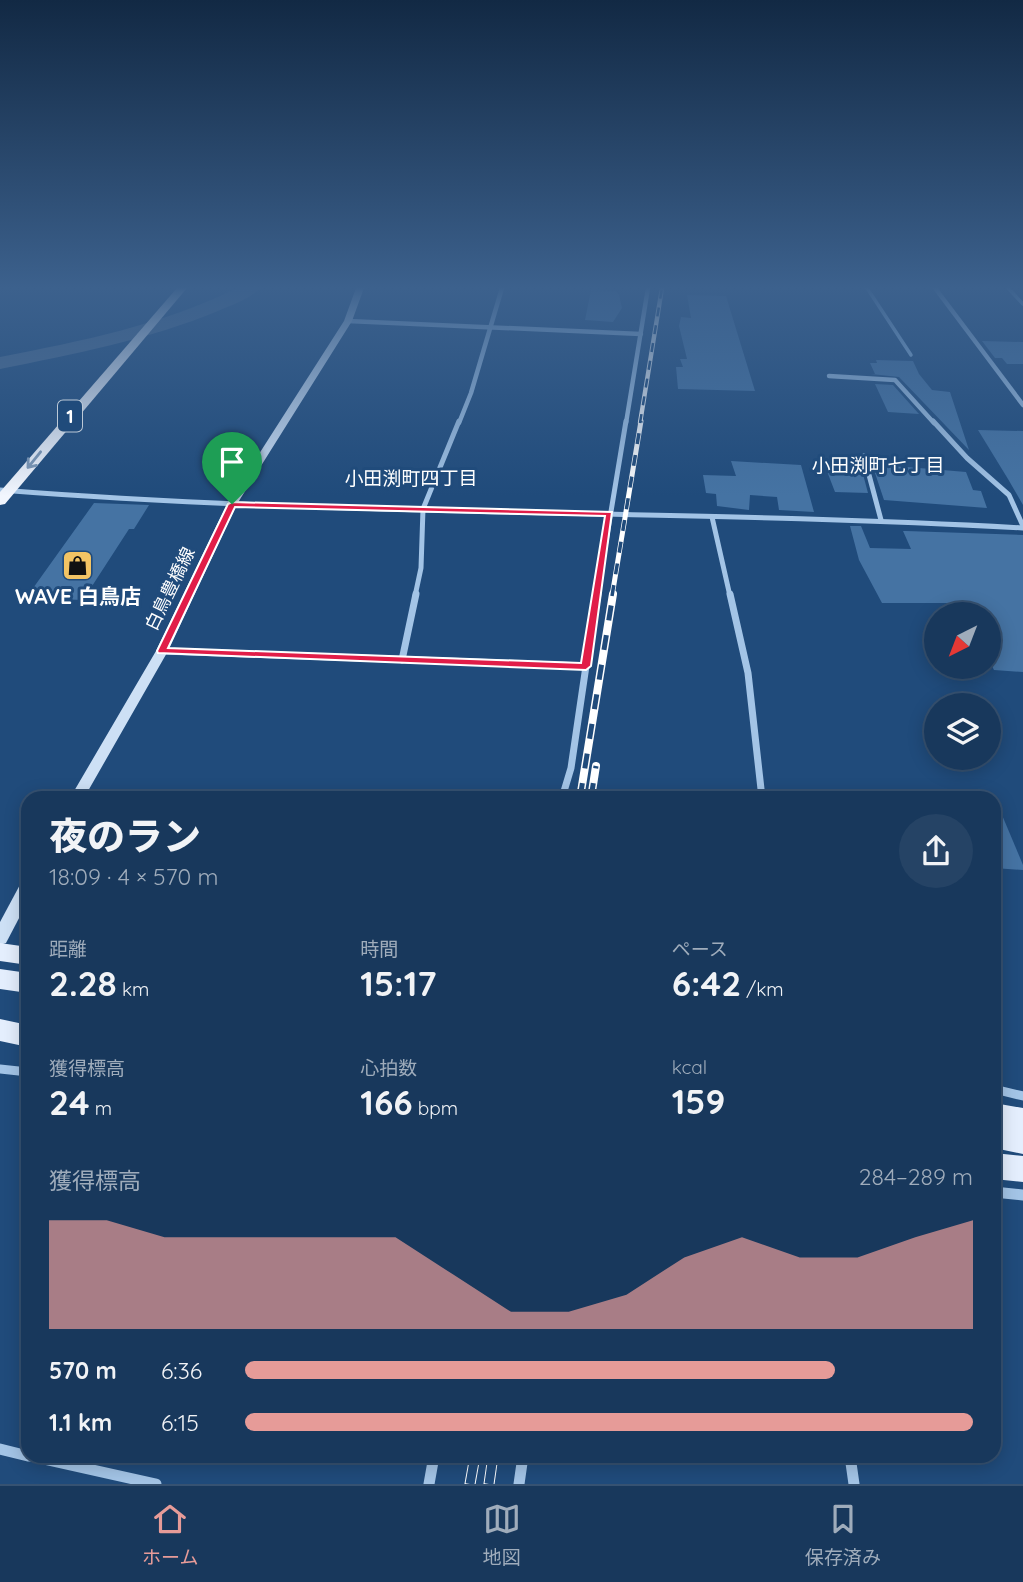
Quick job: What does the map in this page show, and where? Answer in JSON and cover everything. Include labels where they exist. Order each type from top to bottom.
[{"type":"highway","name":"1","points":[[2,490],[109,357]]},
{"type":"highway","name":"1","points":[[2,490],[116,357]]},
{"type":"main road","name":"白鳥豊橋線","points":[[81,791],[162,651],[232,504],[325,357]]},
{"type":"main road","points":[[0,938],[21,899]]},
{"type":"main road","points":[[0,952],[21,955]]},
{"type":"main road","points":[[0,978],[21,982]]},
{"type":"main road","points":[[0,1030],[21,1034]]},
{"type":"main road","points":[[1002,1129],[1023,1120]]},
{"type":"street","points":[[402,660],[421,568],[423,509],[471,393],[481,357]]},
{"type":"street","points":[[564,791],[570,768],[609,513],[637,357]]},
{"type":"street","points":[[987,357],[1023,405]]},
{"type":"street","points":[[2,490],[232,504],[881,520],[1023,527],[1009,495],[967,458],[895,380],[830,376]]},
{"type":"street","points":[[864,456],[881,520]]},
{"type":"street","points":[[712,517],[748,673],[761,791]]},
{"type":"street","points":[[162,651],[586,666]]},
{"type":"street","points":[[0,1069],[21,1071]]},
{"type":"street","points":[[1001,1091],[1023,1096]]},
{"type":"street","points":[[1001,1193],[1023,1195]]},
{"type":"street","points":[[0,1449],[21,1454]]},
{"type":"street","points":[[61,1463],[156,1484]]},
{"type":"street","points":[[429,1484],[433,1463]]},
{"type":"street","points":[[519,1484],[522,1463]]},
{"type":"street","points":[[851,1463],[854,1484]]},
{"type":"building","points":[[745,357],[755,391],[678,389],[676,367],[683,367],[680,359]]},
{"type":"building","points":[[1023,357],[1023,364],[1007,364],[1002,358],[995,358]]},
{"type":"building","points":[[876,360],[913,361],[919,374],[932,390],[950,392],[969,450],[899,377],[871,374],[875,374],[870,363],[877,363]]},
{"type":"building","points":[[875,384],[893,385],[919,414],[888,412]]},
{"type":"building","points":[[978,430],[1023,431],[1023,505],[1008,479]]},
{"type":"building","points":[[731,461],[801,465],[814,512],[779,510],[777,497],[750,495],[749,510],[717,506],[716,494],[706,493],[703,475],[736,476]]},
{"type":"building","points":[[842,461],[860,463],[868,493],[835,492],[825,466],[844,466]]},
{"type":"building","points":[[872,464],[966,472],[973,490],[981,491],[987,508],[884,500]]},
{"type":"building","name":"WAVE 白鳥店","points":[[94,503],[149,505],[134,529],[129,529],[83,600],[26,598]]},
{"type":"building","points":[[850,526],[861,526],[870,548],[911,549],[903,531],[1023,535],[1023,672],[1001,670],[1001,602],[882,603],[859,560]]},
{"type":"building","points":[[1001,813],[1023,865],[1023,870],[1001,868]]},
{"type":"waterway","points":[[0,363],[28,357]]},
{"type":"railway","points":[[640,423],[651,357]]},
{"type":"railway","points":[[612,596],[641,421]]},
{"type":"railway","points":[[581,791],[613,594]]},
{"type":"railway","points":[[592,791],[596,766]]},
{"type":"railway","points":[[470,1484],[474,1463]]},
{"type":"railway","points":[[489,1484],[492,1463]]},
{"type":"place","name":"WAVE 白鳥店","points":[[78,565]]},
{"type":"district","name":"小田渕町七丁目","points":[[878,465]]},
{"type":"district","name":"小田渕町四丁目","points":[[411,478]]},
{"type":"route","points":[[232,504],[609,513],[586,666],[162,651],[232,504]]}]
